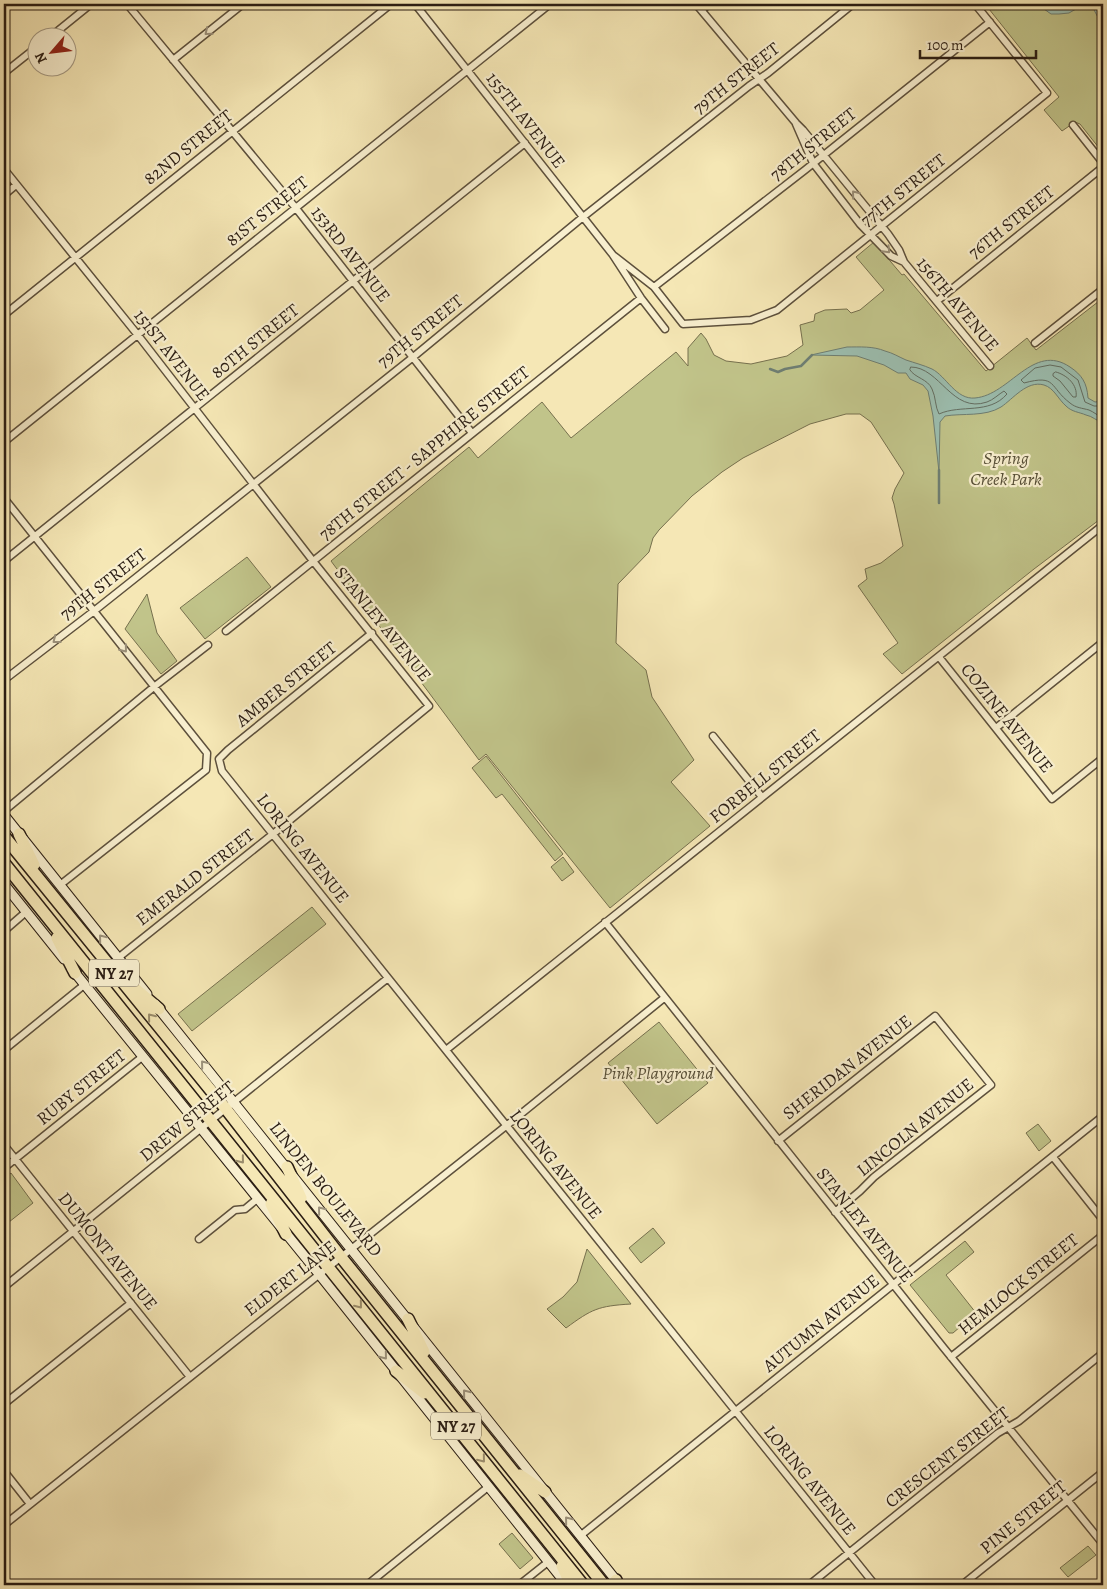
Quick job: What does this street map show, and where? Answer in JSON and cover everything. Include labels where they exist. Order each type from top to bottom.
[{"type":"highway","points":[[19,834],[42,883]]},
{"type":"highway","name":"LINDEN BOULEVARD","points":[[4,836],[112,970],[230,1106],[310,1218],[604,1585]]},
{"type":"highway","name":"NY 27","points":[[4,863],[583,1585]]},
{"type":"highway","points":[[45,915],[75,973]]},
{"type":"highway","points":[[112,970],[159,1009]]},
{"type":"highway","points":[[286,1167],[310,1218]]},
{"type":"highway","points":[[261,1185],[286,1234]]},
{"type":"highway","points":[[408,1319],[433,1372]]},
{"type":"highway","points":[[396,1371],[438,1404]]},
{"type":"highway","points":[[511,1469],[545,1492]]},
{"type":"highway","points":[[554,1548],[571,1585]]},
{"type":"street","points":[[61,28],[91,4]]},
{"type":"street","name":"153RD AVENUE","points":[[127,4],[295,208],[472,433]]},
{"type":"street","points":[[173,60],[243,4]]},
{"type":"street","name":"82ND STREET","points":[[4,315],[391,4]]},
{"type":"street","name":"155TH AVENUE","points":[[415,4],[613,255],[641,298]]},
{"type":"street","name":"81ST STREET","points":[[4,442],[550,4]]},
{"type":"street","name":"156TH AVENUE","points":[[696,4],[823,154],[899,250],[904,262],[990,366]]},
{"type":"street","points":[[701,10],[710,4]]},
{"type":"street","name":"79TH STREET","points":[[4,680],[94,611],[412,358],[583,217],[853,4]]},
{"type":"street","points":[[975,4],[990,22]]},
{"type":"street","name":"77TH STREET","points":[[684,324],[751,320],[777,310],[1047,93],[990,22]]},
{"type":"street","name":"78TH STREET","points":[[654,287],[990,22]]},
{"type":"street","points":[[4,73],[28,54]]},
{"type":"street","name":"156TH AVENUE","points":[[796,123],[813,163],[860,224],[892,256],[904,262]]},
{"type":"street","points":[[1073,125],[1103,165]]},
{"type":"street","name":"80TH STREET","points":[[4,561],[524,143]]},
{"type":"street","name":"76TH STREET","points":[[938,301],[1103,165]]},
{"type":"street","name":"151ST AVENUE","points":[[4,169],[137,334],[314,561]]},
{"type":"street","points":[[4,195],[16,185]]},
{"type":"street","name":"155TH AVENUE","points":[[613,255],[654,287],[684,324]]},
{"type":"street","points":[[1035,343],[1103,289]]},
{"type":"street","points":[[641,298],[665,329]]},
{"type":"street","name":"78TH STREET - SAPPHIRE STREET","points":[[226,631],[641,298]]},
{"type":"street","points":[[4,498],[207,754],[206,770],[60,885]]},
{"type":"street","name":"FORBELL STREET","points":[[446,1050],[1103,526]]},
{"type":"street","name":"STANLEY AVENUE","points":[[314,561],[430,706]]},
{"type":"street","name":"AMBER STREET","points":[[219,759],[372,633]]},
{"type":"street","points":[[996,728],[1103,642]]},
{"type":"street","points":[[4,811],[154,686],[208,645]]},
{"type":"street","name":"COZINE AVENUE","points":[[939,657],[1052,799],[1103,758]]},
{"type":"street","name":"EMERALD STREET","points":[[118,958],[430,706]]},
{"type":"street","points":[[713,736],[762,797]]},
{"type":"street","name":"LORING AVENUE","points":[[219,759],[222,771],[875,1585]]},
{"type":"street","name":"LINDEN BOULEVARD","points":[[4,815],[159,1009],[230,1106],[286,1167],[618,1584]]},
{"type":"street","points":[[4,884],[567,1585]]},
{"type":"street","points":[[4,931],[26,912]]},
{"type":"street","name":"STANLEY AVENUE","points":[[605,922],[778,1141],[1103,1544]]},
{"type":"street","name":"DREW STREET","points":[[4,1287],[388,978]]},
{"type":"street","points":[[4,1050],[84,985]]},
{"type":"street","name":"ELDERT LANE","points":[[4,1525],[664,998]]},
{"type":"street","name":"SHERIDAN AVENUE","points":[[778,1141],[935,1016]]},
{"type":"street","name":"LINCOLN AVENUE","points":[[835,1212],[874,1177],[991,1085],[935,1016]]},
{"type":"street","name":"RUBY STREET","points":[[4,1168],[142,1057]]},
{"type":"street","name":"AUTUMN AVENUE","points":[[580,1536],[1103,1116]]},
{"type":"street","name":"DUMONT AVENUE","points":[[4,1145],[190,1377]]},
{"type":"street","points":[[1053,1157],[1103,1220]]},
{"type":"street","points":[[199,1239],[235,1210],[245,1209],[257,1199]]},
{"type":"street","name":"HEMLOCK STREET","points":[[951,1357],[1103,1235]]},
{"type":"street","points":[[4,1404],[131,1303]]},
{"type":"street","name":"CRESCENT STREET","points":[[809,1585],[998,1433],[1019,1421],[1103,1353]]},
{"type":"street","points":[[4,1471],[30,1504]]},
{"type":"street","name":"PINE STREET","points":[[962,1585],[1103,1472]]},
{"type":"street","points":[[366,1585],[488,1487]]},
{"type":"street","points":[[518,1585],[548,1562]]},
{"type":"green space","points":[[985,4],[1103,4],[1103,153],[1080,124],[1075,122],[1062,131],[1044,110],[1059,97]]},
{"type":"green space","name":"Spring Creek Park","points":[[874,242],[902,275],[904,274],[986,371],[1027,338],[1036,350],[1103,298],[1103,517],[902,674],[883,654],[898,643],[858,586],[867,579],[865,569],[881,563],[903,546],[892,498],[904,473],[871,422],[860,414],[846,414],[810,424],[743,458],[722,472],[692,496],[659,530],[653,538],[649,552],[618,584],[616,643],[646,670],[652,697],[694,760],[671,782],[710,826],[610,908],[486,754],[479,760],[331,561],[469,447],[478,458],[542,402],[571,438],[676,352],[688,366],[688,348],[701,333],[714,355],[726,361],[751,364],[787,356],[803,345],[800,325],[814,321],[815,314],[825,310],[847,309],[851,313],[860,310],[884,290],[856,257]]},
{"type":"green space","points":[[247,557],[271,587],[205,639],[180,608]]},
{"type":"green space","points":[[147,594],[157,633],[177,661],[161,674],[125,629]]},
{"type":"green space","points":[[486,756],[563,854],[555,861],[502,794],[496,798],[472,768]]},
{"type":"green space","points":[[563,857],[574,872],[562,881],[551,867]]},
{"type":"green space","points":[[312,907],[326,924],[192,1031],[178,1014]]},
{"type":"green space","name":"Pink Playground","points":[[659,1022],[708,1083],[657,1124],[608,1063]]},
{"type":"green space","points":[[1038,1124],[1051,1141],[1039,1151],[1026,1133]]},
{"type":"green space","points":[[11,1173],[33,1203],[4,1226],[4,1179]]},
{"type":"green space","points":[[653,1228],[665,1243],[641,1263],[629,1248]]},
{"type":"green space","points":[[965,1241],[974,1252],[946,1275],[980,1318],[972,1324],[968,1320],[953,1333],[949,1333],[910,1285]]},
{"type":"green space","points":[[587,1249],[631,1304],[603,1307],[589,1313],[566,1328],[547,1309],[563,1297],[577,1282]]},
{"type":"green space","points":[[512,1533],[533,1558],[520,1569],[499,1544]]},
{"type":"green space","points":[[1088,1546],[1096,1555],[1068,1577],[1060,1568]]},
{"type":"water","points":[[1037,4],[1103,4],[1103,27],[1093,8],[1083,5],[1069,13],[1051,14]]},
{"type":"water","points":[[847,347],[880,349],[932,369],[957,392],[968,398],[988,395],[1033,365],[1044,361],[1057,361],[1070,367],[1081,376],[1088,398],[1095,402],[1103,401],[1103,423],[1068,408],[1047,386],[1032,385],[995,410],[945,416],[940,422],[939,472],[933,416],[928,391],[923,385],[910,379],[906,373],[898,373],[884,365],[857,356],[811,355]]},
{"type":"waterway","points":[[770,369],[778,372],[801,366],[812,355]]},
{"type":"waterway","points":[[939,470],[939,503]]}]
